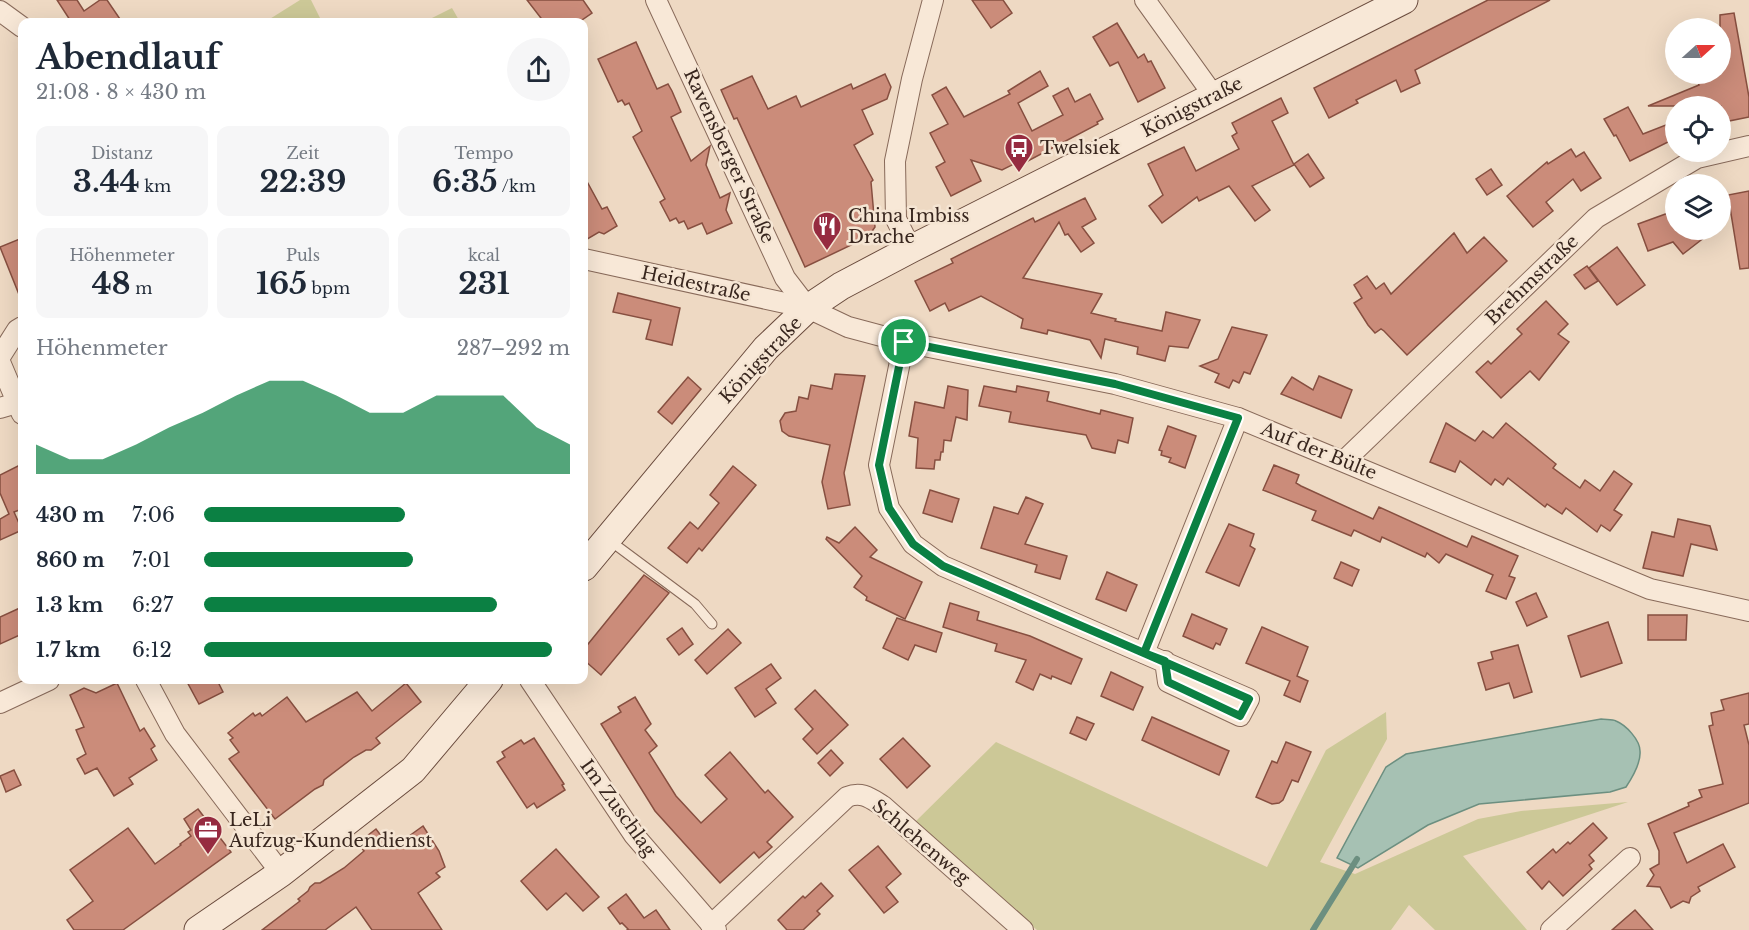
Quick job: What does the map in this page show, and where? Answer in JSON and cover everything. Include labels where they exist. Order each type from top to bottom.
[{"type":"main road","name":"Königstraße","points":[[588,562],[766,348],[808,308],[841,286],[911,249],[1404,0]]},
{"type":"main road","points":[[198,930],[281,873],[413,770],[486,684]]},
{"type":"street","name":"Ravensberger Straße","points":[[656,0],[785,278],[808,308]]},
{"type":"street","points":[[911,249],[896,219],[895,161],[912,79],[933,0]]},
{"type":"street","points":[[1145,0],[1214,96]]},
{"type":"street","points":[[0,11],[18,24]]},
{"type":"street","name":"Brehmstraße","points":[[1344,461],[1596,218],[1697,158],[1749,146]]},
{"type":"street","name":"Heidestraße","points":[[588,260],[808,308]]},
{"type":"street","name":"Auf der Bülte","points":[[808,308],[848,327],[904,342],[1115,384],[1238,418],[1650,589],[1749,610]]},
{"type":"street","points":[[13,409],[0,359],[18,329]]},
{"type":"street","points":[[904,342],[879,465],[889,508],[913,544],[943,566],[1165,661]]},
{"type":"street","points":[[1144,653],[1238,418]]},
{"type":"street","points":[[0,703],[40,684]]},
{"type":"street","points":[[148,684],[175,734],[281,873]]},
{"type":"street","name":"Im Zuschlag","points":[[533,684],[634,835],[714,928]]},
{"type":"street","name":"Schlehenweg","points":[[714,928],[847,797],[856,794],[866,795],[883,806],[1023,930]]},
{"type":"street","points":[[1551,930],[1630,858]]},
{"type":"lane","points":[[607,539],[695,604],[712,624]]},
{"type":"shaded area","points":[[300,0],[311,0],[320,18],[271,18]]},
{"type":"shaded area","points":[[452,8],[458,18],[432,18]]},
{"type":"shaded area","points":[[1386,712],[1387,739],[1320,862],[1355,874],[1478,819],[1521,811],[1628,802],[1463,856],[1527,930],[1435,930],[1409,905],[1391,930],[1037,930],[914,823],[996,742],[1267,867],[1326,750]]},
{"type":"shaded area","points":[[1601,719],[1620,723],[1632,733],[1639,747],[1638,765],[1626,787],[1610,792],[1479,804],[1428,825],[1358,868],[1337,858],[1386,767],[1406,754]]},
{"type":"building","points":[[57,0],[77,0],[84,11],[100,0],[107,0],[119,18],[69,18]]},
{"type":"building","points":[[527,0],[583,0],[592,13],[585,18],[541,18]]},
{"type":"building","points":[[972,0],[1003,0],[1012,13],[991,28]]},
{"type":"building","points":[[1488,0],[1550,0],[1415,70],[1420,83],[1401,92],[1396,80],[1356,100],[1358,103],[1329,118],[1314,88]]},
{"type":"building","points":[[1734,13],[1749,97],[1749,117],[1731,121],[1731,96],[1672,96],[1699,84],[1731,84],[1731,18],[1720,18],[1720,15]]},
{"type":"building","points":[[1117,23],[1138,58],[1144,54],[1148,62],[1151,61],[1165,88],[1138,102],[1118,62],[1110,66],[1093,37]]},
{"type":"building","points":[[636,42],[657,89],[668,84],[672,91],[681,112],[671,117],[691,161],[710,146],[706,165],[720,198],[730,193],[726,210],[732,223],[707,234],[702,223],[688,229],[684,221],[679,223],[676,218],[670,221],[660,202],[665,199],[633,137],[642,131],[629,103],[625,105],[622,100],[618,102],[598,59]]},
{"type":"building","points":[[1040,71],[1048,86],[1018,103],[1032,131],[1063,115],[1053,96],[1068,88],[1075,102],[1090,94],[1103,119],[1097,122],[1098,124],[1024,163],[1022,160],[1002,170],[971,160],[981,181],[951,196],[936,167],[945,162],[930,133],[948,124],[932,95],[946,87],[964,117],[1010,94],[1008,91]]},
{"type":"building","points":[[885,74],[891,87],[887,99],[862,110],[873,134],[854,145],[873,180],[871,182],[875,227],[868,237],[805,267],[737,118],[734,119],[721,90],[752,76],[768,109],[796,96],[801,107],[851,84],[853,89]]},
{"type":"building","points":[[1281,98],[1288,113],[1272,121],[1294,165],[1252,186],[1270,210],[1255,221],[1229,186],[1199,201],[1197,197],[1162,223],[1149,206],[1163,195],[1148,164],[1184,147],[1196,171],[1239,149],[1232,136],[1237,133],[1232,123]]},
{"type":"building","points":[[1665,99],[1665,106],[1648,106]]},
{"type":"building","points":[[1628,107],[1643,134],[1665,125],[1665,144],[1630,161],[1604,119]]},
{"type":"building","points":[[1571,149],[1576,157],[1584,152],[1601,178],[1581,191],[1573,179],[1546,202],[1553,211],[1533,227],[1507,196],[1547,162],[1548,164]]},
{"type":"building","points":[[1308,154],[1324,178],[1310,187],[1294,164]]},
{"type":"building","points":[[1491,169],[1502,185],[1487,195],[1476,179]]},
{"type":"building","points":[[588,183],[602,209],[607,207],[617,226],[604,234],[599,232],[588,239]]},
{"type":"building","points":[[1749,191],[1749,268],[1740,269],[1731,214],[1731,194]]},
{"type":"building","points":[[1085,198],[1096,219],[1082,227],[1094,243],[1081,252],[1068,234],[1065,235],[1059,222],[1023,278],[1102,294],[1091,313],[1116,319],[1115,321],[1162,331],[1166,312],[1200,320],[1188,348],[1169,346],[1165,361],[1137,354],[1138,347],[1105,339],[1101,358],[1090,340],[1048,330],[1047,334],[1021,328],[1023,319],[981,296],[949,311],[945,303],[930,311],[915,281],[953,263],[951,259],[1033,218],[1035,222]]},
{"type":"building","points":[[1665,214],[1665,240],[1701,240],[1683,254],[1673,242],[1648,251],[1638,224]]},
{"type":"building","points":[[1454,233],[1467,253],[1484,237],[1507,261],[1407,355],[1384,331],[1381,329],[1375,333],[1368,325],[1354,303],[1362,298],[1354,285],[1367,276],[1376,289],[1384,283],[1391,294]]},
{"type":"building","points":[[18,240],[18,292],[0,247]]},
{"type":"building","points":[[1617,247],[1645,285],[1617,305],[1589,268]]},
{"type":"building","points":[[1587,266],[1598,281],[1585,289],[1574,275]]},
{"type":"building","points":[[618,293],[680,308],[672,345],[646,339],[651,320],[613,312]]},
{"type":"building","points":[[1546,301],[1568,324],[1558,334],[1569,342],[1539,380],[1530,371],[1501,398],[1476,372],[1488,361],[1491,364],[1522,334],[1517,329]]},
{"type":"building","points":[[1232,327],[1267,335],[1250,374],[1244,372],[1239,383],[1233,380],[1229,388],[1215,382],[1219,374],[1200,366],[1218,359]]},
{"type":"building","points":[[835,374],[865,376],[844,473],[850,505],[828,509],[822,482],[830,445],[789,436],[782,431],[780,421],[785,413],[796,411],[799,397],[808,399],[811,385],[832,389]]},
{"type":"building","points":[[1319,376],[1352,390],[1341,418],[1281,394],[1292,377],[1313,390]]},
{"type":"building","points":[[688,377],[701,389],[672,424],[658,412]]},
{"type":"building","points":[[948,386],[968,390],[967,420],[956,417],[951,441],[944,440],[943,452],[941,452],[940,460],[935,460],[934,469],[916,468],[918,438],[909,436],[915,402],[944,408]]},
{"type":"building","points":[[984,386],[1016,392],[1017,386],[1049,392],[1047,401],[1100,414],[1101,410],[1133,418],[1128,443],[1118,440],[1115,453],[1092,448],[1086,435],[1009,422],[1011,412],[979,406]]},
{"type":"building","points":[[1446,423],[1475,441],[1483,431],[1493,438],[1506,423],[1556,464],[1553,468],[1580,488],[1585,480],[1600,491],[1614,471],[1632,484],[1614,510],[1622,515],[1610,531],[1601,525],[1597,532],[1566,508],[1562,514],[1547,504],[1545,507],[1508,478],[1503,485],[1495,479],[1491,485],[1460,461],[1455,472],[1430,462]]},
{"type":"building","points":[[1168,426],[1196,436],[1185,468],[1169,462],[1171,458],[1161,455],[1162,451],[1159,450]]},
{"type":"building","points":[[1274,465],[1299,475],[1296,483],[1301,486],[1373,519],[1379,507],[1467,547],[1472,536],[1518,556],[1509,576],[1515,578],[1506,599],[1486,591],[1493,575],[1446,554],[1439,563],[1427,553],[1425,557],[1382,537],[1380,542],[1354,530],[1351,536],[1312,520],[1316,511],[1263,490]]},
{"type":"building","points":[[18,466],[18,510],[14,512],[18,521],[18,532],[0,540],[0,519],[9,514],[0,493],[0,475]]},
{"type":"building","points":[[733,466],[756,485],[702,551],[699,548],[687,563],[668,548],[690,522],[698,529],[719,503],[710,495]]},
{"type":"building","points":[[930,490],[959,499],[952,522],[923,513]]},
{"type":"building","points":[[1026,497],[1043,504],[1025,544],[1067,556],[1060,579],[1035,572],[1037,565],[981,548],[994,507],[1018,514]]},
{"type":"building","points":[[1678,519],[1710,526],[1717,550],[1691,544],[1683,576],[1643,568],[1652,532],[1674,537]]},
{"type":"building","points":[[1229,524],[1254,534],[1250,546],[1255,549],[1239,586],[1206,572]]},
{"type":"building","points":[[855,527],[877,550],[870,557],[922,582],[905,619],[866,600],[867,597],[854,587],[862,576],[826,539],[827,537],[839,543]]},
{"type":"building","points":[[1341,562],[1359,570],[1352,586],[1334,578]]},
{"type":"building","points":[[1107,572],[1137,585],[1126,611],[1096,599]]},
{"type":"building","points":[[644,575],[669,593],[601,675],[588,664],[588,644]]},
{"type":"building","points":[[1536,593],[1547,617],[1527,626],[1516,602]]},
{"type":"building","points":[[950,603],[979,612],[977,620],[1030,636],[1082,659],[1071,684],[1040,674],[1033,690],[1016,682],[1026,660],[995,651],[997,644],[943,627]]},
{"type":"building","points":[[18,609],[18,636],[0,644],[0,617]]},
{"type":"building","points":[[1192,614],[1227,629],[1220,645],[1216,643],[1213,649],[1183,636]]},
{"type":"building","points":[[1648,615],[1687,615],[1686,640],[1648,640]]},
{"type":"building","points":[[897,618],[942,633],[936,652],[915,645],[908,660],[883,648]]},
{"type":"building","points":[[1608,622],[1622,663],[1581,677],[1568,636]]},
{"type":"building","points":[[1262,627],[1308,647],[1297,676],[1308,681],[1300,702],[1284,695],[1290,681],[1246,663]]},
{"type":"building","points":[[682,628],[693,644],[679,655],[667,639]]},
{"type":"building","points":[[728,629],[741,643],[707,674],[695,660]]},
{"type":"building","points":[[1518,645],[1532,692],[1514,698],[1509,683],[1486,690],[1478,663],[1493,659],[1491,652]]},
{"type":"building","points":[[771,664],[781,678],[766,689],[776,703],[755,717],[735,688]]},
{"type":"building","points":[[1111,672],[1143,687],[1133,710],[1101,696]]},
{"type":"building","points":[[117,684],[140,731],[144,728],[155,746],[151,749],[157,760],[129,778],[133,784],[114,796],[97,768],[85,774],[77,759],[86,754],[76,730],[84,727],[70,695],[84,688],[96,693]]},
{"type":"building","points":[[188,684],[219,684],[223,692],[199,704]]},
{"type":"building","points":[[405,684],[421,702],[376,738],[380,743],[371,750],[366,750],[354,757],[324,780],[323,785],[275,819],[229,759],[239,752],[230,740],[233,738],[228,733],[253,713],[255,716],[260,713],[262,716],[287,697],[306,722],[357,692],[372,711]]},
{"type":"building","points":[[815,690],[848,725],[817,754],[803,739],[813,729],[795,709]]},
{"type":"building","points":[[1749,693],[1749,724],[1744,725],[1749,745],[1749,803],[1674,833],[1687,863],[1723,844],[1735,867],[1698,887],[1700,891],[1691,897],[1689,903],[1683,901],[1671,908],[1660,887],[1647,886],[1654,875],[1650,869],[1659,864],[1659,851],[1648,824],[1689,806],[1688,803],[1702,797],[1699,790],[1723,784],[1709,726],[1713,725],[1711,713],[1724,710],[1721,700]]},
{"type":"building","points":[[635,697],[651,724],[645,730],[657,746],[649,753],[676,796],[701,823],[727,799],[705,775],[730,752],[765,793],[768,790],[793,817],[767,842],[772,847],[759,858],[754,852],[720,883],[655,811],[601,724],[621,712],[618,707]]},
{"type":"building","points":[[1077,717],[1094,724],[1086,740],[1070,733]]},
{"type":"building","points":[[1152,717],[1229,751],[1219,775],[1142,740]]},
{"type":"building","points":[[534,738],[564,784],[562,785],[565,790],[537,808],[534,803],[527,808],[497,762],[505,757],[502,752],[521,740],[524,744]]},
{"type":"building","points":[[903,738],[930,766],[907,788],[880,759]]},
{"type":"building","points":[[1286,742],[1311,752],[1298,782],[1292,780],[1283,800],[1272,804],[1256,797],[1272,761],[1277,763]]},
{"type":"building","points":[[831,750],[843,763],[830,776],[818,763]]},
{"type":"building","points":[[14,770],[21,785],[6,792],[0,776]]},
{"type":"building","points":[[198,809],[231,852],[123,930],[74,930],[67,920],[93,901],[70,870],[128,828],[155,864],[191,836],[188,832],[191,830],[184,819]]},
{"type":"building","points":[[1593,823],[1607,838],[1589,855],[1594,861],[1589,865],[1592,869],[1563,896],[1549,881],[1542,889],[1527,872],[1553,849],[1556,853],[1568,842],[1570,844]]},
{"type":"building","points":[[423,826],[439,851],[445,867],[436,873],[440,877],[418,893],[442,930],[372,930],[356,907],[325,930],[262,930],[300,901],[298,899],[315,883],[320,883],[344,868],[364,851],[358,843],[376,829],[391,849]]},
{"type":"building","points":[[878,846],[901,874],[886,887],[898,902],[884,913],[849,870]]},
{"type":"building","points":[[556,849],[599,897],[583,911],[566,893],[547,910],[521,881]]},
{"type":"building","points":[[821,883],[833,896],[817,911],[820,914],[803,930],[787,930],[778,920],[803,896],[805,898]]},
{"type":"building","points":[[626,894],[644,918],[656,910],[670,930],[627,930],[608,908]]},
{"type":"building","points":[[1635,910],[1653,930],[1612,930]]},
{"type":"waterway","points":[[1313,930],[1357,859]]},
{"type":"place","name":"Twelsiek","points":[[1019,174]]},
{"type":"place","name":"China Imbiss Drache","points":[[827,252]]},
{"type":"place","name":"LeLi Aufzug-Kundendienst","points":[[208,856]]},
{"type":"route","points":[[904,342],[879,465],[889,508],[913,544],[943,566],[1144,653],[1165,661],[1168,682],[1240,716],[1249,699],[1165,661],[1144,653],[1238,418],[1115,384],[904,342]]}]
